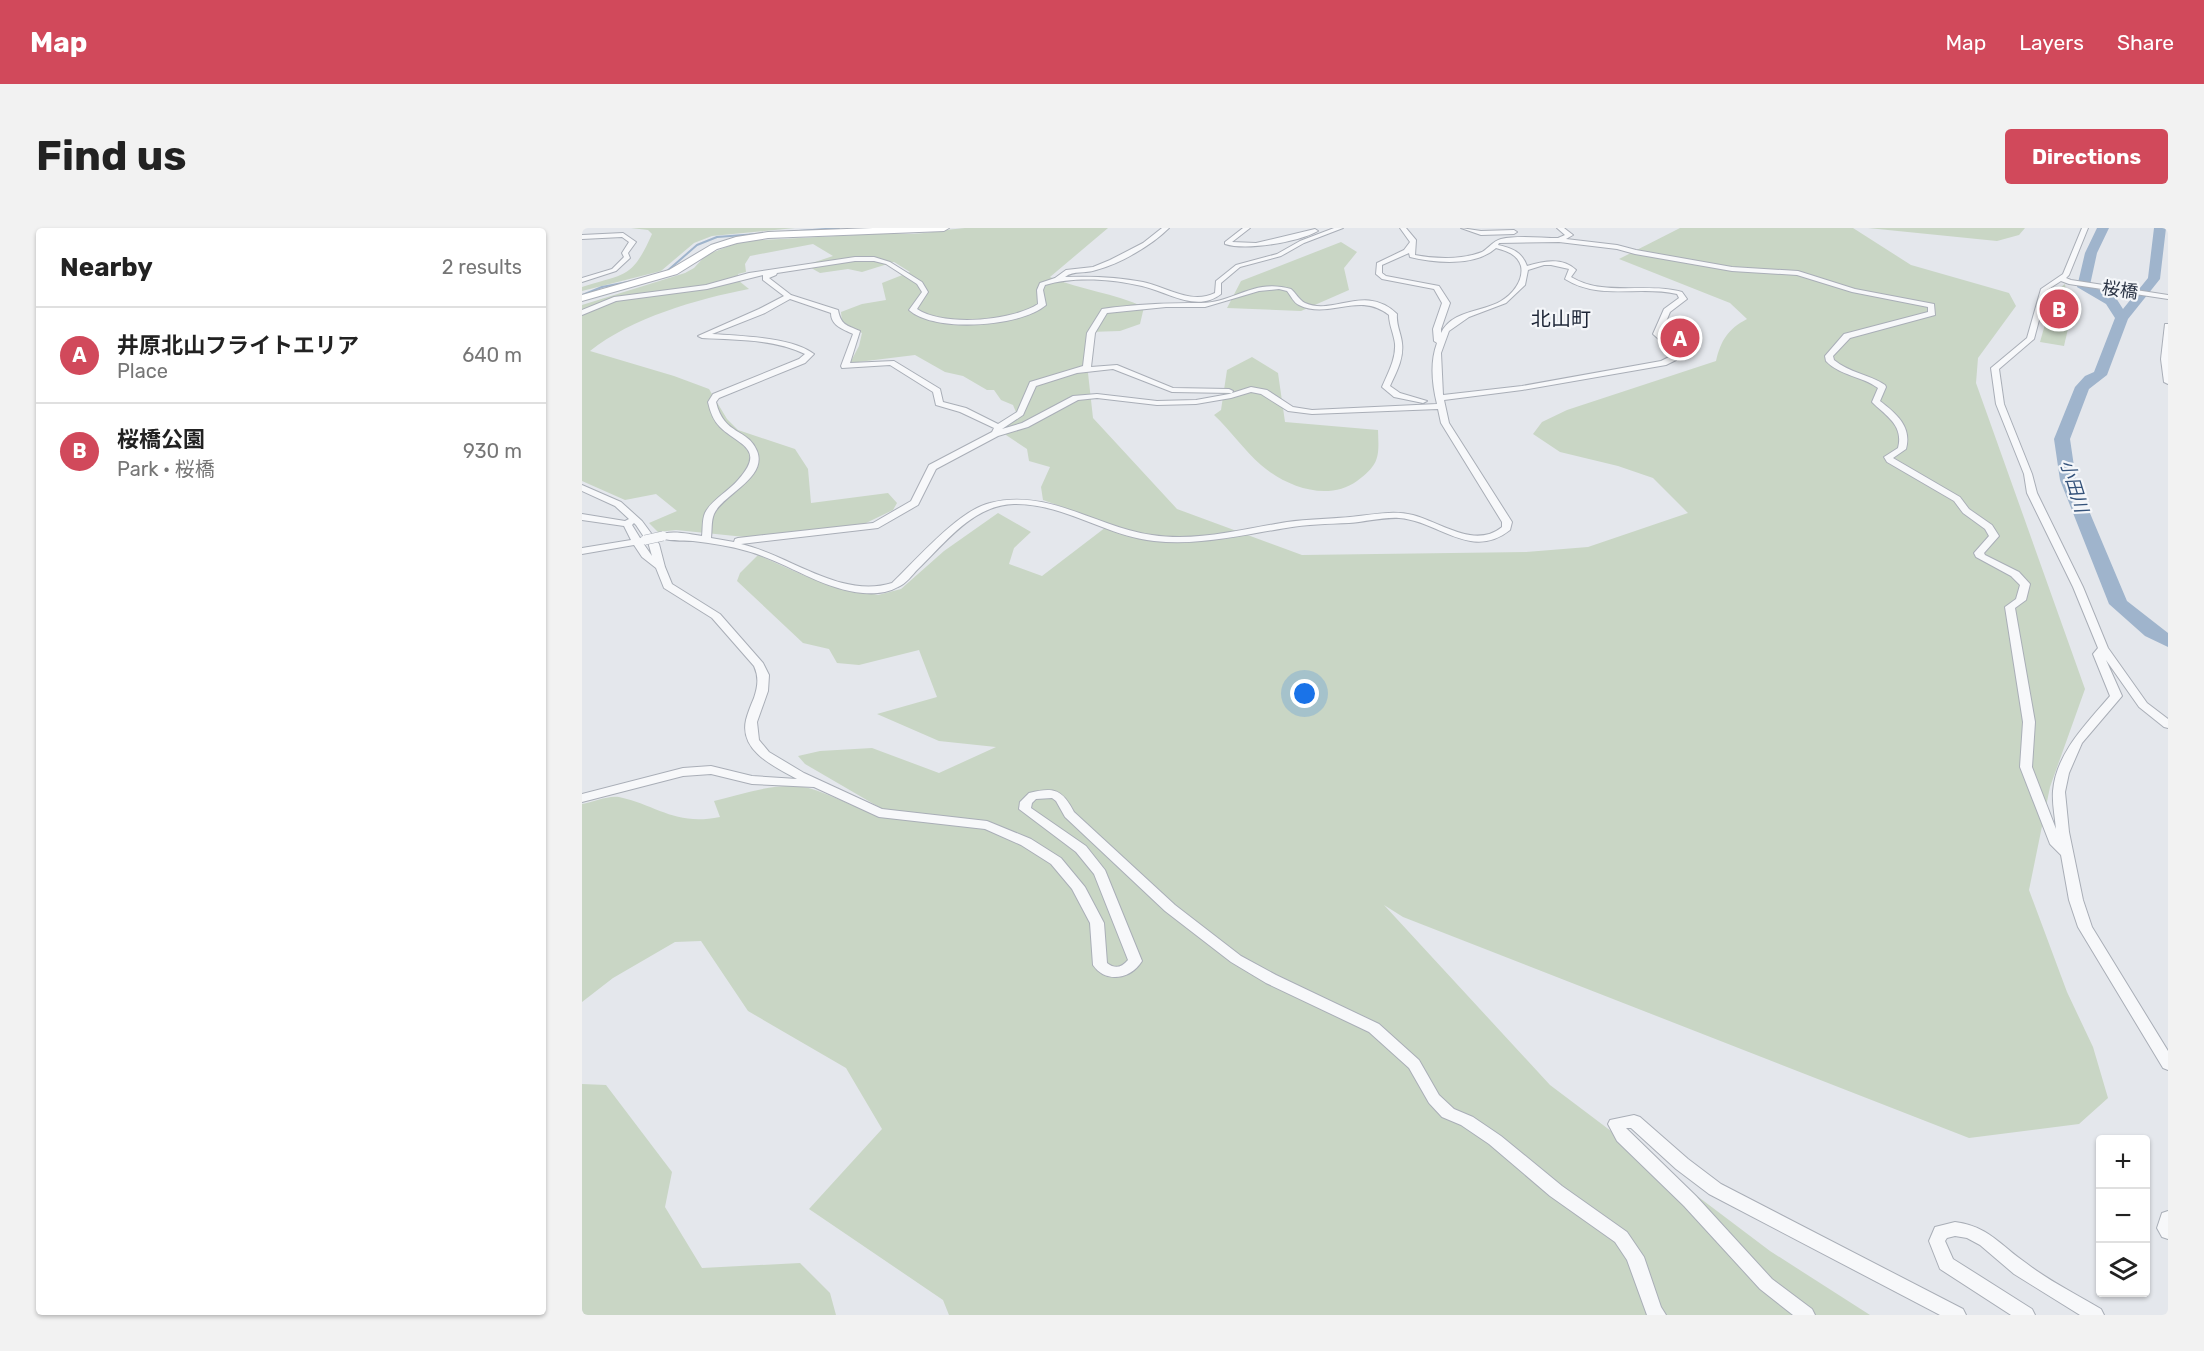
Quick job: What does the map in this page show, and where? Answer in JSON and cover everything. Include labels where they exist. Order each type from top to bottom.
[{"type":"main road","points":[[582,298],[667,275],[714,247],[736,240],[768,235],[944,228]]},
{"type":"street","points":[[582,313],[609,300],[706,287],[749,275],[855,259],[879,260],[923,287],[924,295],[913,307],[919,316],[952,320],[994,320],[1027,315],[1042,305],[1040,290],[1042,284],[1057,279],[1068,271],[1094,269],[1112,261],[1145,244],[1166,228]]},
{"type":"street","points":[[1247,228],[1227,243],[1235,246],[1265,243],[1321,228]]},
{"type":"street","points":[[1057,279],[1146,285],[1194,300],[1211,298],[1218,294],[1220,279],[1232,269],[1279,255],[1302,242],[1340,228]]},
{"type":"street","points":[[1403,228],[1413,244],[1412,256],[1439,259],[1479,256],[1490,252],[1497,242],[1562,239],[1732,269],[1798,273],[1854,291],[1931,306],[1932,313],[1927,315],[1847,336],[1829,356],[1830,361],[1840,370],[1875,381],[1882,387],[1876,402],[1896,417],[1904,433],[1902,449],[1890,454],[1890,460],[1957,499],[1966,511],[1989,527],[1994,536],[1979,553],[2015,574],[2025,584],[2021,600],[2010,607],[2029,722],[2026,767],[2053,838],[2068,854]]},
{"type":"street","points":[[1464,228],[1487,233],[1546,232],[1562,239]]},
{"type":"street","points":[[1560,228],[1570,233],[1562,239]]},
{"type":"street","points":[[2085,228],[2066,275],[2044,289],[2030,339],[2021,349],[2003,359],[1995,368],[1995,379],[2000,404],[2028,474],[2032,494],[2078,587],[2103,648],[2143,705],[2168,725]]},
{"type":"street","points":[[582,237],[623,234],[633,242],[625,253],[628,257],[620,266],[582,280]]},
{"type":"street","points":[[1413,244],[1410,244],[1407,251],[1379,264],[1379,274],[1384,278],[1426,283],[1437,287],[1446,303],[1437,329],[1438,341],[1441,342]]},
{"type":"street","points":[[704,540],[754,549],[809,574],[878,591],[896,585],[980,508],[995,502],[1015,499],[1045,505],[1114,529],[1160,539],[1201,538],[1304,522],[1394,515],[1415,518],[1466,537],[1495,537],[1507,528],[1507,522],[1470,460],[1453,438],[1440,402],[1437,352],[1446,330],[1466,315],[1504,302],[1520,288],[1525,270],[1517,254],[1496,246]]},
{"type":"street","points":[[1076,371],[1114,367],[1172,390],[1251,389],[1264,392],[1298,410],[1328,412],[1440,402],[1663,363],[1673,358],[1675,350],[1657,334],[1667,311],[1683,299],[1680,293],[1662,289],[1610,290],[1580,284],[1567,278],[1573,270],[1571,268],[1549,261],[1539,262],[1525,270]]},
{"type":"street","points":[[782,271],[782,273],[768,275],[765,279],[789,296],[835,312],[835,318],[840,325],[857,333],[845,366],[891,363],[937,392],[939,403],[963,410],[997,431],[1025,425],[1076,398],[1097,396],[1157,403],[1186,402],[1217,399],[1251,389]]},
{"type":"street","name":"桜橋","points":[[2061,278],[2072,283],[2168,297]]},
{"type":"street","points":[[1146,285],[1177,300],[1199,305]]},
{"type":"street","points":[[582,551],[663,536],[745,542],[874,526],[915,503],[932,467],[997,431],[1020,413],[1033,384],[1087,367],[1090,333],[1105,312],[1166,305],[1222,303],[1276,287],[1289,290],[1298,302],[1308,306],[1364,302],[1383,307],[1393,314],[1392,332],[1398,341],[1395,368],[1386,387],[1396,395],[1440,402]]},
{"type":"street","points":[[704,540],[708,531],[707,518],[711,511],[752,469],[754,458],[751,446],[744,438],[723,426],[714,413],[712,402],[716,396],[802,361],[810,354],[798,348],[757,339],[702,336],[762,311],[789,296]]},
{"type":"street","points":[[2168,326],[2168,382]]},
{"type":"street","points":[[582,488],[618,504],[631,522],[650,561],[660,567]]},
{"type":"street","points":[[582,517],[631,522],[654,544],[660,567],[669,586],[716,616],[759,665],[764,675],[762,691],[751,722],[753,741],[765,755],[800,776],[820,784],[857,805],[879,813],[987,825],[1026,842],[1056,861],[1078,887],[1097,923],[1100,965],[1108,972],[1120,973],[1130,968],[1135,961],[1100,873],[1081,849],[1025,809],[1026,801],[1033,796],[1054,794],[1061,799],[1069,814],[1170,908],[1236,959],[1271,979],[1374,1028],[1414,1064],[1434,1099],[1448,1113],[1467,1121],[1495,1140],[1556,1191],[1599,1218],[1622,1237],[1635,1257],[1657,1315]]},
{"type":"street","points":[[2103,648],[2098,654],[2116,696],[2077,742],[2063,773],[2059,792],[2063,832],[2076,900],[2085,927],[2168,1064]]},
{"type":"street","points":[[582,798],[683,772],[711,770],[752,780],[820,784]]},
{"type":"street","points":[[1806,1315],[1766,1284],[1690,1201],[1623,1137],[1616,1124],[1634,1120],[1682,1164],[1715,1189],[1957,1315]]},
{"type":"street","points":[[2168,1218],[2165,1228],[2168,1232]]},
{"type":"street","points":[[2026,1315],[1946,1264],[1937,1241],[1941,1232],[1956,1229],[1970,1231],[1986,1240],[2020,1269],[2095,1315]]},
{"type":"green space","points":[[631,228],[795,228],[712,236],[694,243],[661,271],[582,291],[582,287],[618,276],[633,267],[652,234],[648,230]]},
{"type":"green space","points":[[965,228],[1108,228],[1050,277],[1144,307],[1140,324],[1120,331],[1089,332],[1085,346],[1093,418],[1177,509],[1302,555],[1526,552],[1588,547],[1688,513],[1653,478],[1618,466],[1560,452],[1533,434],[1542,422],[1567,410],[1716,361],[1726,336],[1747,319],[1730,303],[1619,259],[1680,228],[1853,228],[1911,265],[2009,293],[2016,306],[1978,358],[1976,383],[2085,689],[2050,787],[2029,890],[2067,992],[2093,1047],[2108,1098],[2079,1124],[1969,1138],[1403,917],[1384,905],[1550,1085],[1770,1251],[1870,1315],[949,1315],[943,1300],[809,1209],[882,1129],[846,1068],[748,1011],[701,941],[675,942],[613,978],[582,1002],[582,804],[619,797],[679,817],[704,819],[720,817],[714,801],[763,789],[788,786],[812,789],[863,810],[896,817],[805,764],[798,756],[820,751],[872,748],[939,773],[996,747],[939,741],[877,714],[937,697],[919,650],[859,665],[837,663],[829,649],[803,643],[737,581],[740,573],[758,555],[805,576],[878,595],[901,589],[944,551],[998,513],[1031,532],[1014,548],[1009,564],[1042,576],[1110,524],[1043,500],[1041,487],[1050,467],[1029,461],[1027,449],[1006,435],[1002,429],[1018,417],[1013,405],[1001,400],[994,390],[987,390],[963,376],[945,372],[915,355],[850,363],[859,346],[862,333],[842,323],[841,312],[862,304],[886,300],[882,283],[910,272],[894,262],[862,272],[848,269],[820,273],[806,265],[833,256],[813,244],[750,256],[745,264],[746,272],[738,274],[739,281],[749,289],[665,311],[606,339],[590,351],[709,389],[727,419],[738,430],[795,449],[808,469],[811,503],[888,493],[897,503],[893,510],[864,524],[745,537],[676,530],[658,532],[649,523],[677,511],[656,494],[625,500],[582,481],[582,305],[685,273],[694,268],[706,255],[742,241],[903,234]]},
{"type":"green space","points":[[1868,228],[2025,228],[2019,235],[1997,241]]},
{"type":"green space","points":[[1341,242],[1357,252],[1344,268],[1349,290],[1301,311],[1227,308],[1241,281]]},
{"type":"green space","points":[[2065,284],[2070,320],[2064,346],[2040,342],[2054,293]]},
{"type":"green space","points":[[1252,357],[1278,373],[1285,422],[1378,430],[1378,454],[1370,470],[1346,487],[1320,491],[1282,480],[1261,465],[1214,415],[1221,410],[1227,370]]},
{"type":"green space","points":[[582,1084],[606,1085],[672,1172],[665,1207],[702,1268],[800,1263],[830,1293],[836,1315],[582,1315]]},
{"type":"waterway","points":[[666,272],[697,245],[717,237],[839,228]]},
{"type":"waterway","name":"小田川","points":[[2103,228],[2091,253],[2083,287],[2111,301],[2122,318]]},
{"type":"waterway","name":"小田川","points":[[2122,318],[2154,279],[2160,228]]},
{"type":"waterway","points":[[582,295],[602,287],[633,281]]},
{"type":"waterway","name":"小田川","points":[[2122,318],[2100,375],[2090,379],[2082,387],[2062,439],[2068,480],[2119,604],[2152,632],[2168,641]]},
{"type":"place","name":"桜橋公園","points":[[2059,309]]},
{"type":"place","name":"井原北山フライトエリア","points":[[1680,338]]},
{"type":"district","name":"北山町","points":[[1561,319]]}]
